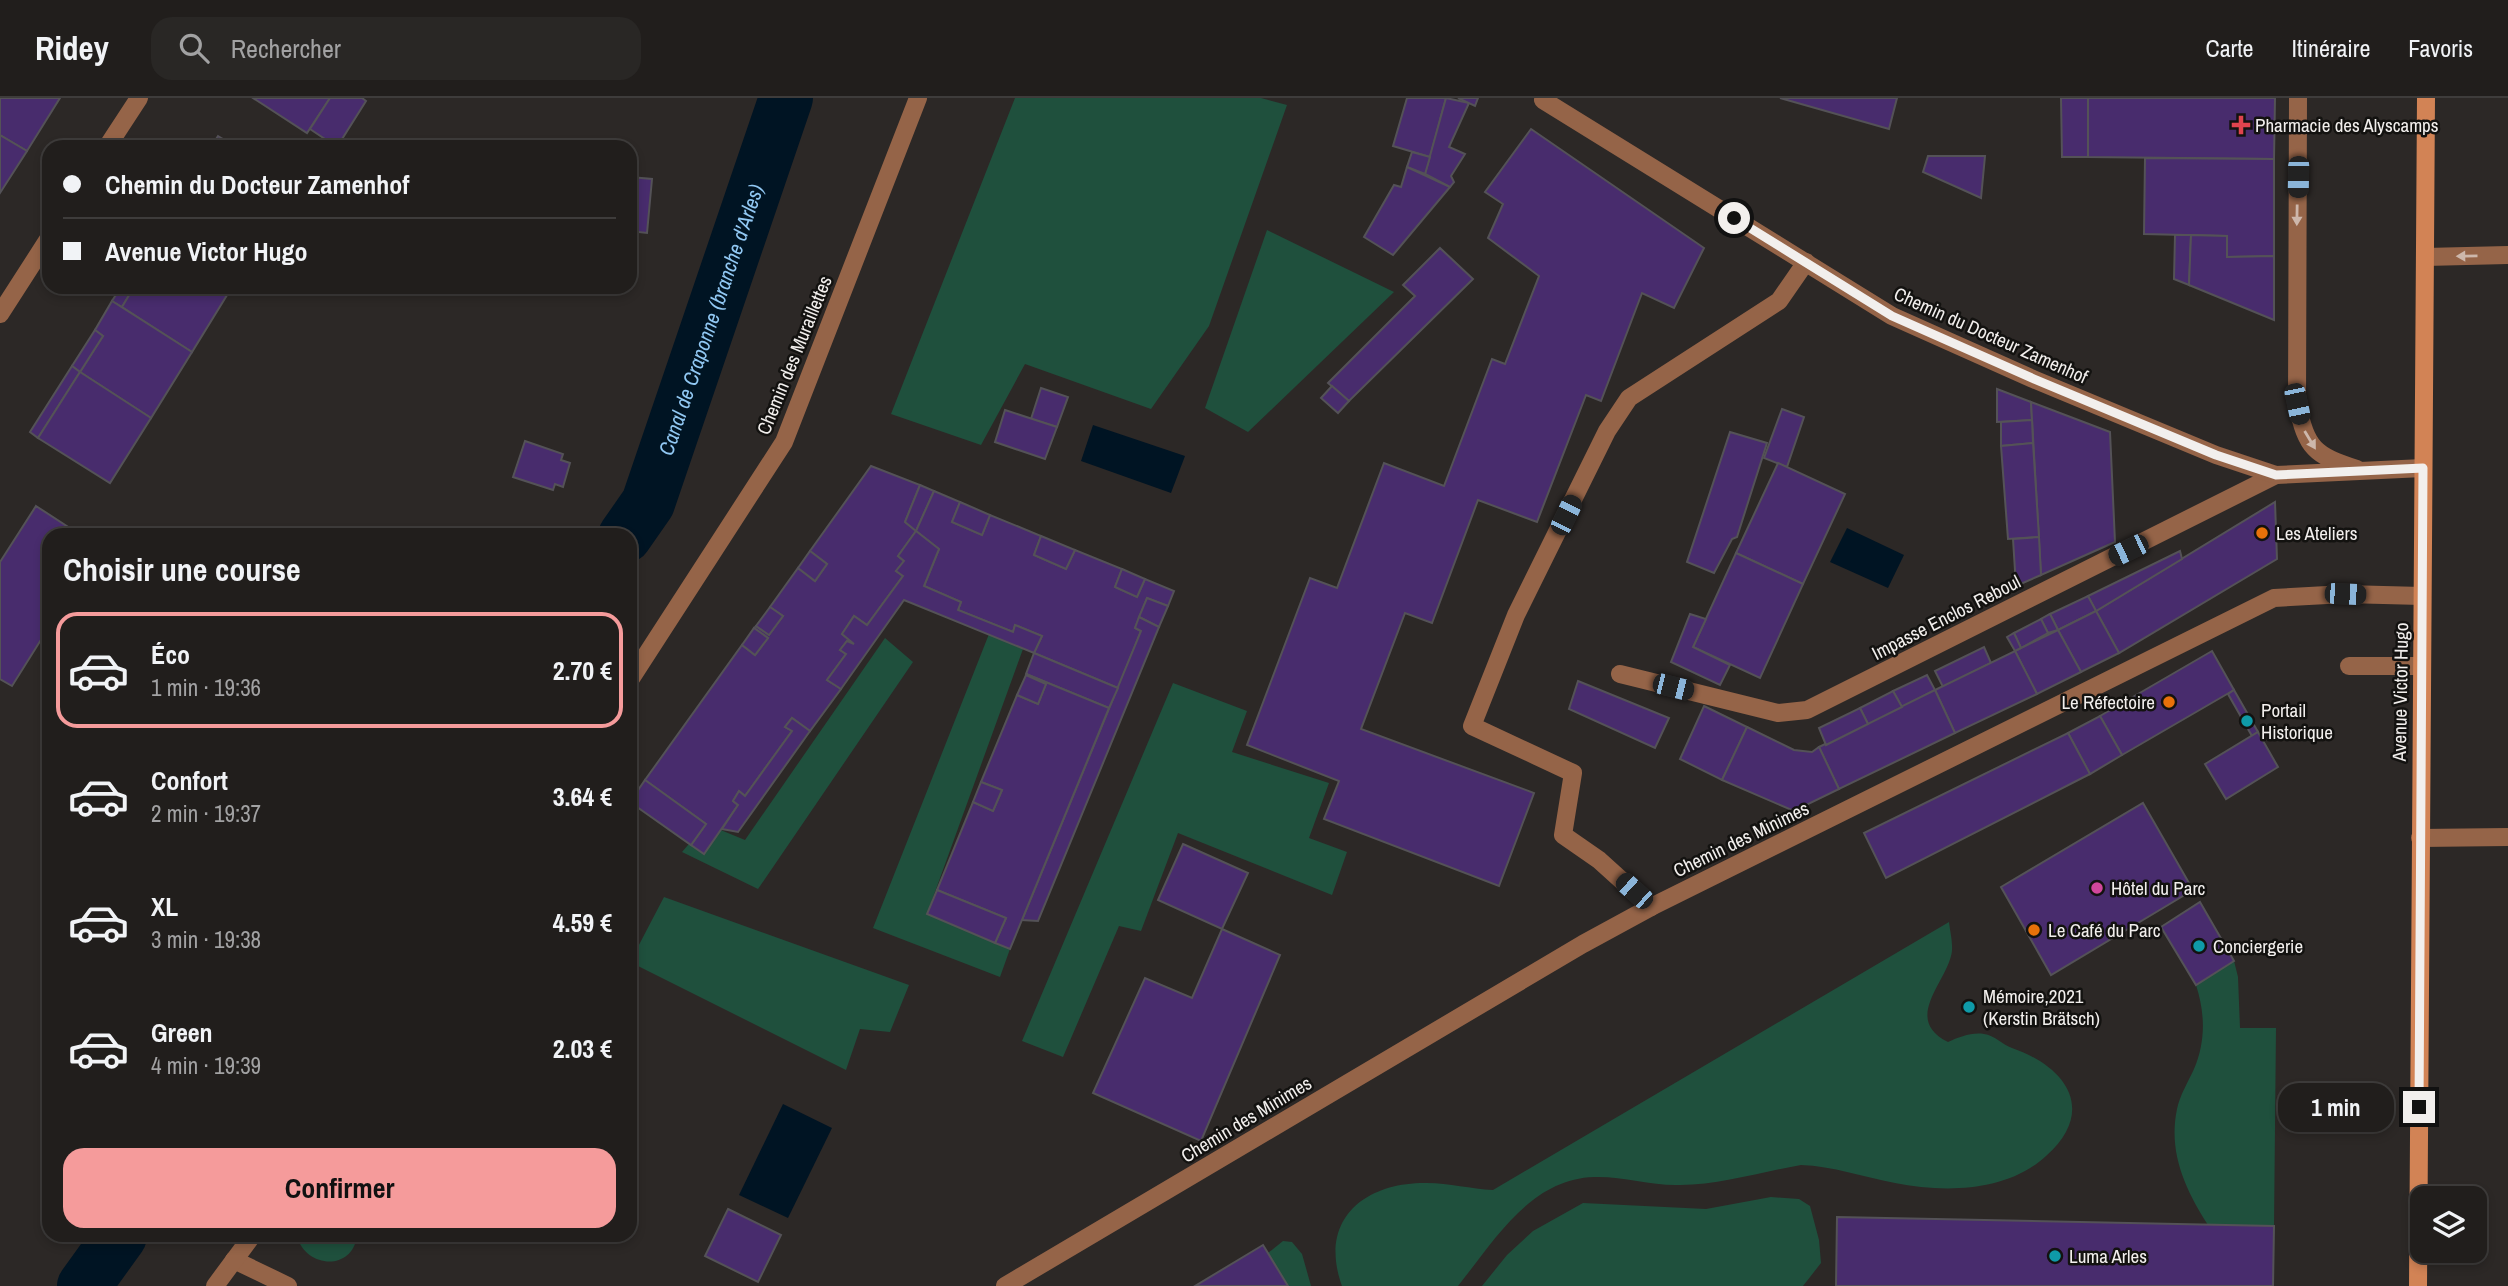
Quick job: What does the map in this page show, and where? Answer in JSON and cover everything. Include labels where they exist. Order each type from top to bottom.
[{"type":"main road","name":"Avenue Victor Hugo","points":[[2418,1286],[2426,98]]},
{"type":"street","points":[[112,140],[139,98]]},
{"type":"street","name":"Chemin des Muraillettes","points":[[637,669],[784,442],[918,98]]},
{"type":"street","points":[[2298,98],[2297,404],[2311,444],[2324,458],[2357,469]]},
{"type":"street","name":"Chemin du Docteur Zamenhof","points":[[1543,100],[1892,316],[2046,384],[2216,455],[2276,475],[2357,469],[2423,468]]},
{"type":"street","points":[[0,314],[42,249]]},
{"type":"street","points":[[2425,257],[2508,255]]},
{"type":"street","points":[[1651,907],[1599,860],[1563,835],[1573,772],[1472,726],[1516,615],[1607,431],[1629,398],[1779,301],[1806,262]]},
{"type":"street","name":"Impasse Enclos Reboul","points":[[1620,674],[1778,713],[1807,710],[2276,475]]},
{"type":"street","name":"Chemin des Minimes","points":[[1005,1286],[1583,944],[1651,907],[2274,597],[2345,594],[2422,596]]},
{"type":"street","points":[[2349,666],[2421,666]]},
{"type":"street","points":[[2420,838],[2508,837]]},
{"type":"street","points":[[215,1286],[248,1242]]},
{"type":"street","points":[[234,1260],[288,1286]]},
{"type":"green space","points":[[1015,98],[1261,98],[1287,105],[1209,326],[1151,409],[1025,364],[981,445],[891,414]]},
{"type":"green space","points":[[1267,230],[1394,292],[1248,432],[1205,408]]},
{"type":"green space","points":[[989,634],[1023,649],[927,914],[1010,949],[1000,977],[873,928]]},
{"type":"green space","points":[[885,638],[913,662],[758,889],[682,852],[706,824],[745,840]]},
{"type":"green space","points":[[1173,683],[1247,711],[1232,752],[1329,783],[1309,838],[1347,852],[1332,895],[1178,833],[1141,931],[1119,926],[1063,1057],[1022,1041]]},
{"type":"green space","points":[[664,897],[909,985],[890,1032],[860,1029],[846,1070],[637,966],[637,949]]},
{"type":"green space","points":[[1949,922],[1951,956],[1930,1002],[1928,1013],[1929,1024],[1935,1033],[1948,1042],[1975,1034],[1991,1036],[2048,1067],[2069,1092],[2072,1107],[2070,1123],[2061,1139],[2046,1156],[2030,1168],[1994,1183],[1954,1188],[1914,1186],[1801,1165],[1725,1181],[1695,1184],[1669,1185],[1605,1177],[1571,1180],[1532,1201],[1516,1215],[1458,1286],[1342,1286],[1336,1263],[1336,1242],[1342,1224],[1352,1209],[1366,1198],[1384,1189],[1404,1184],[1443,1184],[1493,1190]]},
{"type":"green space","points":[[2234,961],[2238,977],[2240,1028],[2276,1028],[2274,1226],[2208,1225],[2192,1198],[2180,1170],[2177,1155],[2177,1109],[2201,1048],[2202,1016],[2196,985]]},
{"type":"green space","points":[[1771,1197],[1799,1199],[1810,1206],[1819,1240],[1821,1263],[1803,1286],[1482,1286],[1507,1255],[1533,1231],[1583,1203],[1706,1209]]},
{"type":"green space","points":[[1283,1241],[1292,1242],[1302,1254],[1311,1286],[1288,1286],[1268,1253]]},
{"type":"green space","points":[[300,1242],[355,1242],[347,1256],[328,1262],[309,1255]]},
{"type":"water","points":[[1093,425],[1185,456],[1171,493],[1081,461]]},
{"type":"water","points":[[1847,528],[1904,555],[1888,588],[1830,562]]},
{"type":"water","points":[[783,1104],[832,1128],[788,1218],[739,1195]]},
{"type":"building","points":[[0,98],[60,98],[27,151],[0,135]]},
{"type":"building","points":[[253,98],[330,98],[307,133]]},
{"type":"building","points":[[330,98],[362,98],[366,101],[341,140],[326,140],[310,129]]},
{"type":"building","points":[[1407,98],[1446,98],[1430,157],[1393,146]]},
{"type":"building","points":[[1446,98],[1469,103],[1449,147],[1465,154],[1451,176],[1454,182],[1450,187],[1425,174]]},
{"type":"building","points":[[1458,98],[1478,98],[1475,106]]},
{"type":"building","points":[[1780,98],[1897,98],[1889,129]]},
{"type":"building","points":[[2061,98],[2088,98],[2088,157],[2062,157]]},
{"type":"building","points":[[2088,98],[2275,98],[2274,159],[2088,157]]},
{"type":"building","points":[[1531,129],[1704,248],[1674,308],[1642,293],[1601,401],[1586,395],[1537,522],[1478,500],[1432,623],[1405,613],[1361,729],[1534,793],[1499,886],[1324,819],[1339,781],[1247,745],[1310,578],[1337,588],[1384,463],[1444,486],[1492,359],[1505,364],[1539,276],[1488,238],[1503,204],[1485,192]]},
{"type":"building","points":[[0,135],[27,151],[0,193]]},
{"type":"building","points":[[1412,152],[1430,157],[1425,174],[1407,167]]},
{"type":"building","points":[[1928,156],[1985,156],[1981,198],[1923,172]]},
{"type":"building","points":[[2145,158],[2274,159],[2274,256],[2227,257],[2227,236],[2144,234]]},
{"type":"building","points":[[1407,167],[1450,187],[1393,255],[1364,237],[1394,185],[1401,187]]},
{"type":"building","points":[[637,178],[652,179],[647,233],[637,232]]},
{"type":"building","points":[[2175,235],[2191,235],[2189,285],[2174,279]]},
{"type":"building","points":[[2191,235],[2227,236],[2227,257],[2274,256],[2274,320],[2189,285]]},
{"type":"building","points":[[1440,248],[1473,279],[1349,401],[1328,383],[1415,296],[1403,285]]},
{"type":"building","points":[[116,294],[130,294],[122,307],[112,301]]},
{"type":"building","points":[[130,294],[228,294],[192,352],[122,307]]},
{"type":"building","points":[[112,301],[192,352],[151,418],[80,372],[103,336],[95,330]]},
{"type":"building","points":[[95,330],[103,336],[80,372],[72,366]]},
{"type":"building","points":[[72,366],[80,372],[38,438],[30,432]]},
{"type":"building","points":[[80,372],[151,418],[110,483],[38,438]]},
{"type":"building","points":[[1332,386],[1349,401],[1338,413],[1321,398]]},
{"type":"building","points":[[1041,388],[1068,397],[1057,427],[1031,419]]},
{"type":"building","points":[[1997,389],[2031,402],[2032,420],[1997,422]]},
{"type":"building","points":[[2031,402],[2110,432],[2115,542],[2041,575]]},
{"type":"building","points":[[1782,409],[1804,417],[1787,467],[1764,458]]},
{"type":"building","points":[[1005,410],[1057,427],[1045,459],[995,442]]},
{"type":"building","points":[[2032,420],[2033,443],[2001,446],[2001,422]]},
{"type":"building","points":[[1730,432],[1767,443],[1737,537],[1732,539],[1714,573],[1687,562]]},
{"type":"building","points":[[525,441],[563,454],[561,460],[570,463],[563,487],[555,484],[553,490],[513,477]]},
{"type":"building","points":[[2033,443],[2039,537],[2008,539],[2001,446]]},
{"type":"building","points":[[1778,463],[1845,494],[1803,584],[1736,553]]},
{"type":"building","points":[[871,466],[920,485],[905,522],[916,531],[898,556],[904,561],[896,571],[903,576],[867,625],[854,616],[842,634],[854,644],[847,641],[840,650],[846,654],[827,680],[841,689],[810,731],[792,718],[785,727],[792,731],[745,796],[739,791],[733,801],[738,805],[704,854],[691,845],[706,824],[645,780],[742,645],[755,655],[768,638],[754,628],[756,626],[769,635],[783,616],[770,607],[798,568],[815,581],[827,564],[810,551]]},
{"type":"building","points":[[920,485],[934,491],[916,531],[905,522]]},
{"type":"building","points":[[934,491],[960,502],[952,522],[982,535],[990,515],[1041,536],[1034,555],[1066,569],[1075,550],[1122,569],[1115,587],[1137,597],[1145,579],[1174,591],[1168,606],[1147,598],[1135,628],[1141,631],[1118,688],[1034,653],[1042,636],[1015,625],[1013,632],[958,610],[961,602],[924,586],[939,549],[916,531]]},
{"type":"building","points":[[960,502],[990,515],[982,535],[952,522]]},
{"type":"building","points":[[2275,502],[2277,559],[2119,653],[2096,611]]},
{"type":"building","points":[[36,506],[70,528],[42,528],[42,638],[12,686],[0,679],[0,562]]},
{"type":"building","points":[[916,531],[939,549],[924,586],[961,602],[958,610],[1013,632],[1015,625],[1042,636],[1034,653],[904,600],[841,689],[827,680],[846,654],[840,650],[847,641],[854,644],[842,634],[854,616],[867,625],[903,576],[896,571],[904,561],[898,556]]},
{"type":"building","points":[[1041,536],[1075,550],[1066,569],[1034,555]]},
{"type":"building","points":[[2039,537],[2041,575],[2016,586],[2013,539]]},
{"type":"building","points":[[810,551],[827,564],[815,581],[798,568]]},
{"type":"building","points":[[2180,551],[2182,559],[2096,611],[2088,596]]},
{"type":"building","points":[[1736,553],[1803,584],[1760,678],[1693,647]]},
{"type":"building","points":[[1122,569],[1145,579],[1137,597],[1115,587]]},
{"type":"building","points":[[2088,596],[2096,611],[2058,630],[2050,614]]},
{"type":"building","points":[[1147,598],[1168,606],[1159,627],[1139,617]]},
{"type":"building","points":[[770,607],[783,616],[769,635],[756,626]]},
{"type":"building","points":[[2096,611],[2119,653],[2081,672],[2058,630]]},
{"type":"building","points":[[1690,614],[1706,619],[1693,647],[1730,665],[1720,685],[1671,662]]},
{"type":"building","points":[[2050,614],[2058,630],[2048,633],[2041,619]]},
{"type":"building","points":[[1139,617],[1159,627],[1038,921],[1022,920],[1141,631],[1135,628]]},
{"type":"building","points":[[2041,619],[2048,633],[2021,648],[2014,633]]},
{"type":"building","points":[[754,628],[768,638],[755,655],[742,645]]},
{"type":"building","points":[[2058,630],[2081,672],[2037,694],[2015,651]]},
{"type":"building","points":[[2014,633],[2021,648],[2015,651],[2007,637]]},
{"type":"building","points":[[1984,647],[1991,663],[1943,687],[1935,671]]},
{"type":"building","points":[[2015,651],[2037,694],[1955,733],[1935,690]]},
{"type":"building","name":"Le Réfectoire","points":[[2212,651],[2234,690],[2122,755],[2100,716]]},
{"type":"building","points":[[1034,653],[1118,688],[1109,708],[1026,674]]},
{"type":"building","points":[[1026,674],[1109,708],[1010,949],[995,943],[1006,918],[937,890],[973,802],[993,811],[1002,790],[981,782],[1017,695],[1038,704],[1046,684]]},
{"type":"building","points":[[1026,675],[1046,684],[1038,704],[1017,695]]},
{"type":"building","points":[[1927,675],[1935,690],[1902,707],[1893,691]]},
{"type":"building","points":[[1578,681],[1669,718],[1655,748],[1569,709]]},
{"type":"building","points":[[1935,690],[1955,733],[1839,789],[1819,747]]},
{"type":"building","name":"Portail Historique","points":[[2234,690],[2258,732],[2252,736],[2228,694]]},
{"type":"building","points":[[1893,691],[1902,707],[1868,724],[1860,708]]},
{"type":"building","points":[[1704,706],[1747,727],[1722,780],[1680,759]]},
{"type":"building","points":[[1860,708],[1868,724],[1826,745],[1819,728]]},
{"type":"building","points":[[2100,716],[2122,755],[2090,774],[2068,733]]},
{"type":"building","points":[[792,718],[810,731],[738,832],[722,829],[738,805],[733,801],[739,791],[745,796],[792,731],[785,727]]},
{"type":"building","points":[[1747,727],[1794,750],[1812,752],[1819,747],[1839,789],[1794,811],[1722,780]]},
{"type":"building","points":[[2258,732],[2278,767],[2226,799],[2205,764]]},
{"type":"building","points":[[2068,733],[2090,774],[1886,878],[1864,833]]},
{"type":"building","points":[[645,780],[706,824],[691,845],[637,807],[637,792]]},
{"type":"building","points":[[981,782],[1002,790],[993,811],[973,802]]},
{"type":"building","name":"Hôtel du Parc","points":[[2143,803],[2193,890],[2051,975],[2001,887]]},
{"type":"building","points":[[1183,844],[1248,873],[1222,929],[1158,900]]},
{"type":"building","points":[[937,890],[1006,918],[995,943],[927,914]]},
{"type":"building","name":"Conciergerie","points":[[2200,902],[2234,961],[2196,985],[2161,927]]},
{"type":"building","points":[[1222,929],[1280,955],[1201,1141],[1093,1093],[1145,978],[1192,998]]},
{"type":"building","points":[[728,1209],[781,1235],[758,1282],[705,1256]]},
{"type":"building","name":"Luma Arles","points":[[1837,1217],[2274,1226],[2273,1286],[1836,1286]]},
{"type":"building","points":[[1263,1245],[1288,1286],[1195,1286]]},
{"type":"waterway","name":"Canal de Craponne (branche d'Arles)","points":[[631,528],[648,503],[786,98]]},
{"type":"waterway","name":"Canal de Craponne (branche d'Arles)","points":[[84,1286],[116,1242]]},
{"type":"place","name":"Pharmacie des Alyscamps","points":[[2241,125]]},
{"type":"place","name":"Les Ateliers","points":[[2262,533]]},
{"type":"place","name":"Le Réfectoire","points":[[2169,702]]},
{"type":"place","name":"Portail Historique","points":[[2247,721]]},
{"type":"place","name":"Hôtel du Parc","points":[[2097,888]]},
{"type":"place","name":"Le Café du Parc","points":[[2034,930]]},
{"type":"place","name":"Conciergerie","points":[[2199,946]]},
{"type":"place","name":"Mémoire,2021 (Kerstin Brätsch)","points":[[1969,1007]]},
{"type":"place","name":"Luma Arles","points":[[2055,1256]]},
{"type":"route","points":[[1734,218],[1892,316],[2216,455],[2276,475],[2357,469],[2423,468],[2419,1107]]}]
